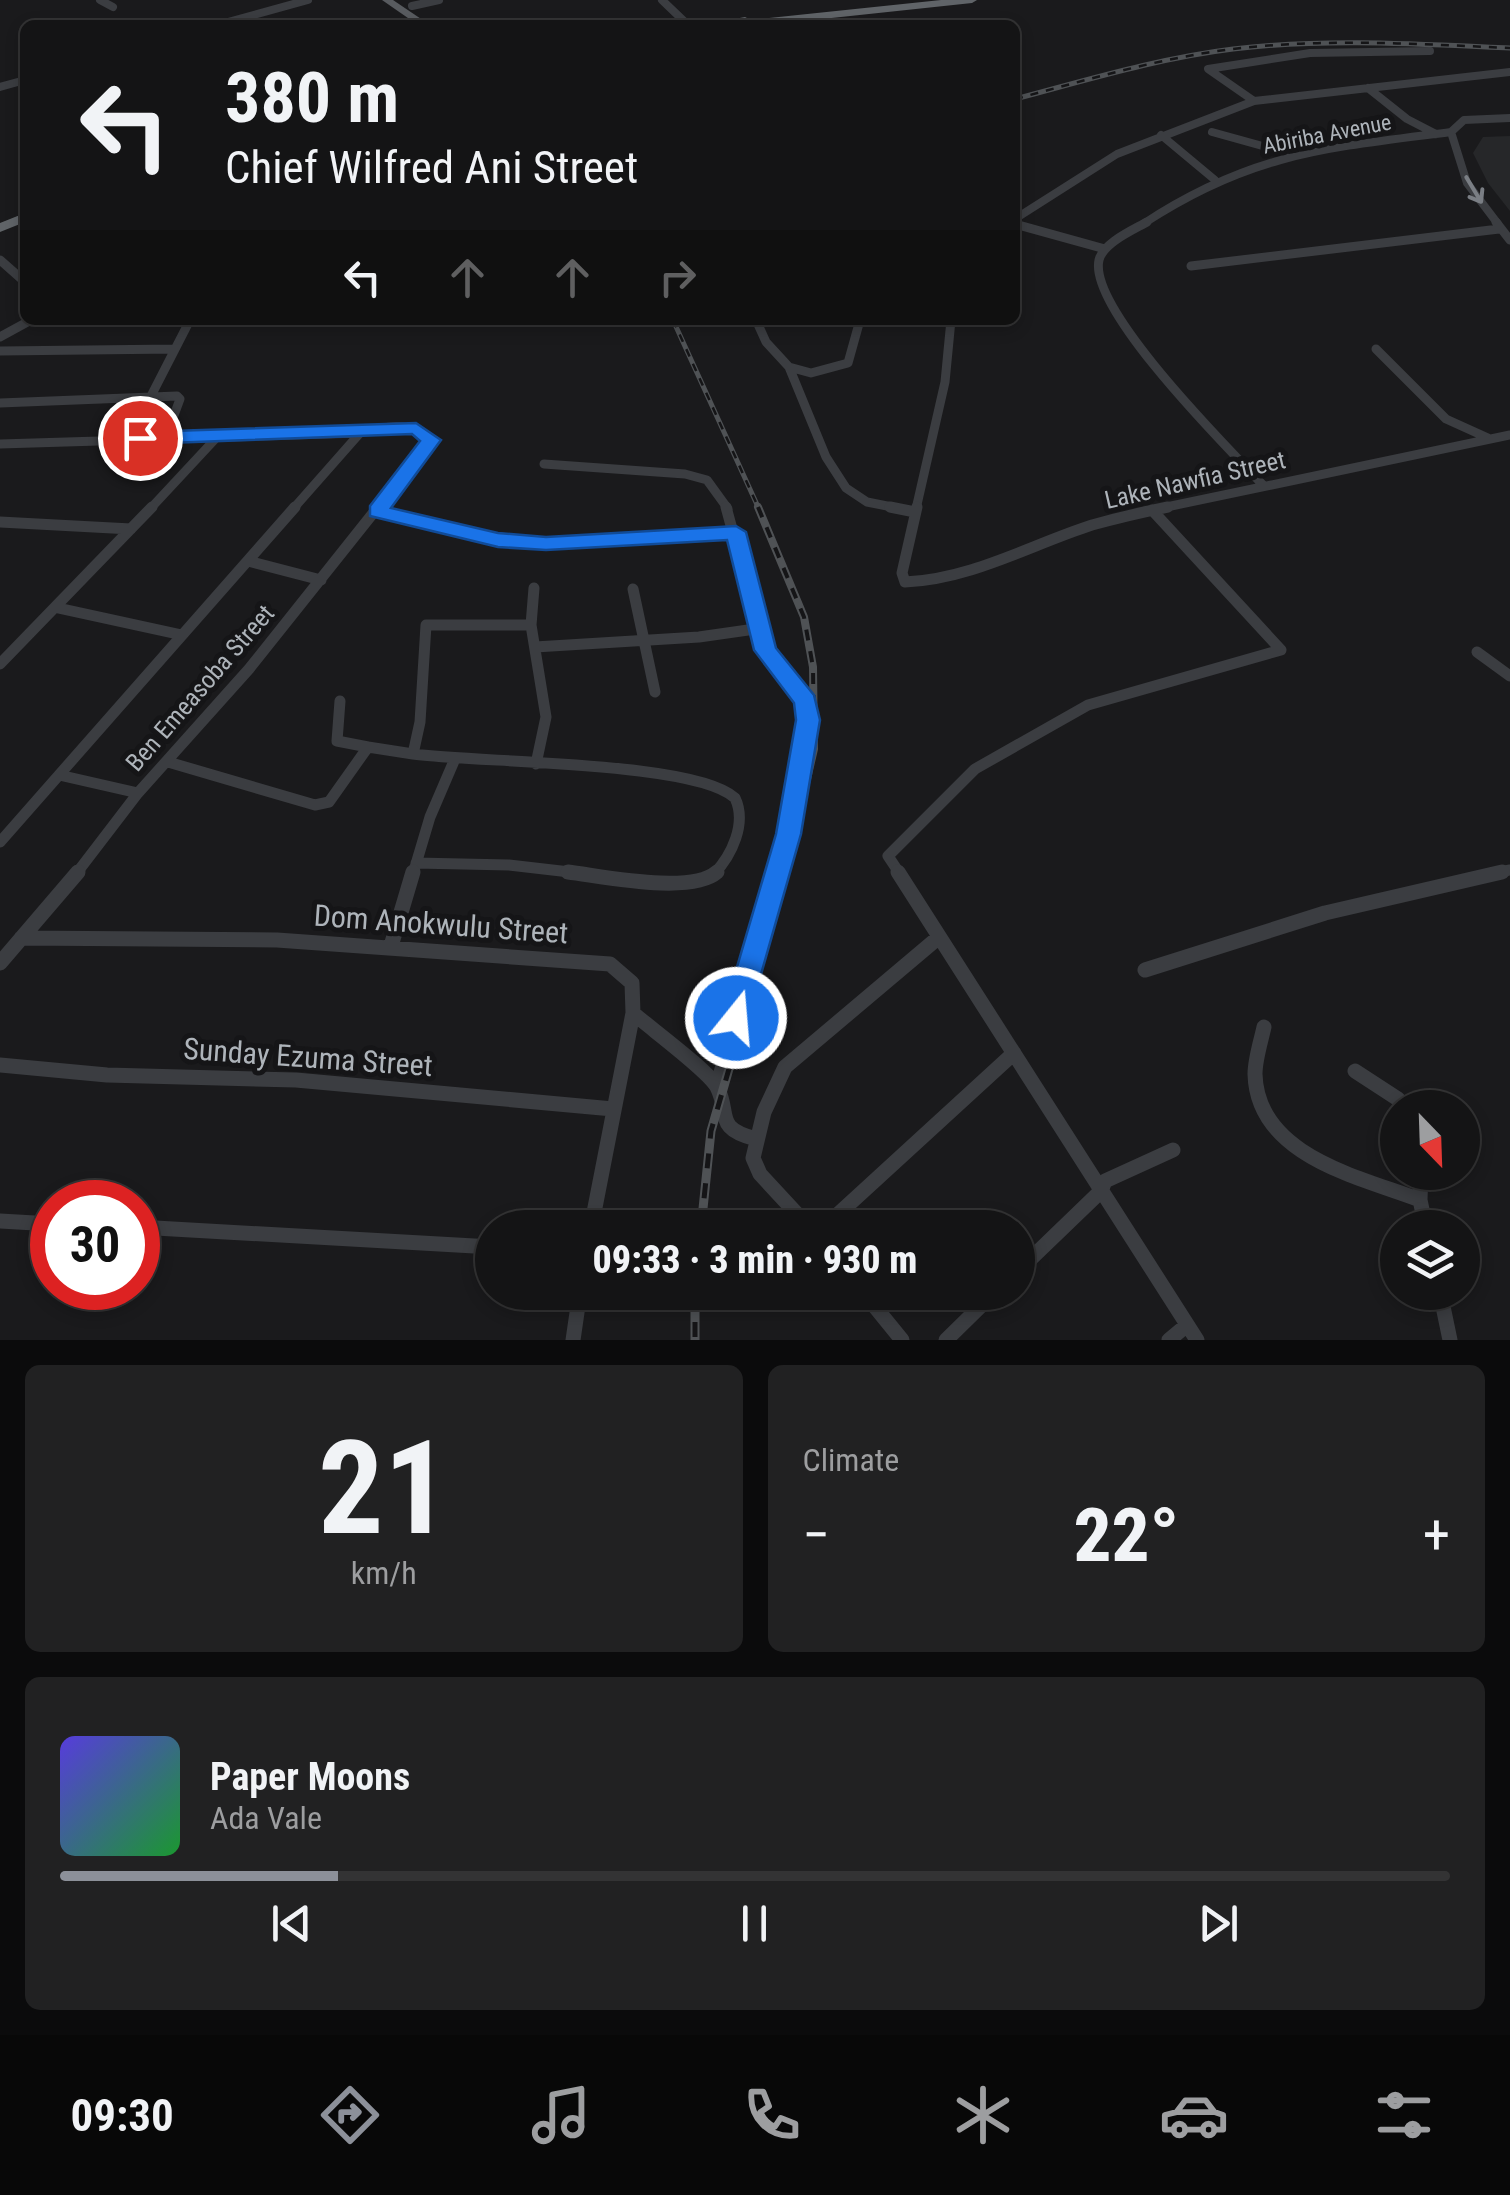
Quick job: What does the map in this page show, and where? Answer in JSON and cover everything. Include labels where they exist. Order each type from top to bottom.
[{"type":"highway","points":[[753,20],[926,0]]},
{"type":"highway","points":[[782,20],[972,0]]},
{"type":"main road","points":[[387,0],[417,20]]},
{"type":"main road","points":[[408,3],[434,20]]},
{"type":"street","points":[[100,0],[112,7]]},
{"type":"street","points":[[234,20],[308,0]]},
{"type":"street","points":[[408,3],[439,0]]},
{"type":"street","points":[[662,0],[683,20]]},
{"type":"street","points":[[1254,101],[1208,68],[1331,51],[1430,51]]},
{"type":"street","points":[[1020,219],[1118,154],[1254,101],[1510,72]]},
{"type":"street","points":[[1368,88],[1407,119],[1436,134]]},
{"type":"street","name":"Abiriba Avenue","points":[[1105,249],[1215,180],[1291,154],[1451,132],[1464,120],[1510,118]]},
{"type":"street","points":[[1212,132],[1291,154]]},
{"type":"street","points":[[1451,132],[1468,183],[1510,240]]},
{"type":"street","points":[[1161,135],[1215,180]]},
{"type":"street","points":[[1020,224],[1105,249],[1099,260],[1101,286],[1120,323],[1264,486]]},
{"type":"street","points":[[1191,266],[1499,228]]},
{"type":"street","points":[[0,260],[20,278]]},
{"type":"street","points":[[152,396],[188,325]]},
{"type":"street","points":[[758,325],[766,342],[789,367],[826,457],[846,488],[866,502],[915,512],[944,382],[950,325]]},
{"type":"street","points":[[789,367],[811,372],[848,364],[848,349],[858,325]]},
{"type":"street","points":[[0,351],[176,349]]},
{"type":"street","points":[[1376,350],[1446,419],[1488,438]]},
{"type":"street","points":[[0,403],[180,397],[166,438]]},
{"type":"street","name":"Ben Emeasoba Street","points":[[0,963],[89,859],[138,793],[378,511],[431,440],[416,428],[376,428],[360,433]]},
{"type":"street","points":[[0,444],[360,433]]},
{"type":"street","points":[[0,842],[360,433]]},
{"type":"street","name":"Lake Nawfia Street","points":[[915,512],[902,573],[905,582],[930,581],[1026,554],[1090,526],[1152,510],[1510,435]]},
{"type":"street","points":[[0,664],[58,608],[218,436]]},
{"type":"street","points":[[544,464],[684,474],[706,480],[720,495],[736,532],[766,650],[806,702],[808,720],[784,852],[717,1086],[723,1118],[740,1135],[756,1139]]},
{"type":"street","points":[[1152,510],[1281,650],[1088,705],[975,769],[888,856],[1192,1332],[1168,1340]]},
{"type":"street","points":[[378,511],[473,535],[546,544],[736,532]]},
{"type":"street","points":[[0,534],[6,522],[132,528]]},
{"type":"street","points":[[248,561],[321,580]]},
{"type":"street","points":[[534,588],[531,625],[546,717],[536,764]]},
{"type":"street","points":[[633,589],[655,692]]},
{"type":"street","points":[[58,608],[182,635]]},
{"type":"street","points":[[412,754],[421,728],[425,692],[422,650],[426,626],[522,622],[531,625]]},
{"type":"street","points":[[535,647],[647,641],[762,628]]},
{"type":"street","points":[[1478,652],[1510,676]]},
{"type":"street","points":[[340,701],[336,741],[454,761],[668,773],[723,788],[742,809],[738,832],[720,867],[710,878],[698,881],[662,881],[520,866],[416,864]]},
{"type":"street","points":[[168,762],[315,805],[329,802],[368,747]]},
{"type":"street","points":[[391,946],[454,761]]},
{"type":"street","points":[[59,774],[138,793]]},
{"type":"street","points":[[1144,970],[1219,942],[1342,906],[1510,870]]},
{"type":"street","points":[[793,1210],[760,1174],[753,1158],[756,1139],[785,1068],[940,937]]},
{"type":"street","name":"Dom Anokwulu Street","points":[[21,938],[277,940],[610,964],[630,974],[634,982],[632,1013]]},
{"type":"street","points":[[594,1210],[632,1013],[717,1086]]},
{"type":"street","points":[[1264,1028],[1254,1074],[1263,1106],[1284,1138],[1318,1162],[1420,1200]]},
{"type":"street","points":[[843,1210],[1014,1053]]},
{"type":"street","name":"Sunday Ezuma Street","points":[[0,1065],[106,1075],[296,1080],[613,1110]]},
{"type":"street","points":[[1355,1071],[1384,1090]]},
{"type":"street","points":[[1035,1255],[1101,1192],[1105,1181],[1173,1150]]},
{"type":"street","points":[[1420,1190],[1422,1210]]},
{"type":"street","points":[[0,1221],[30,1223]]},
{"type":"street","points":[[160,1228],[475,1246]]},
{"type":"street","points":[[573,1340],[577,1310]]},
{"type":"street","points":[[878,1310],[902,1340]]},
{"type":"street","points":[[946,1340],[977,1310]]},
{"type":"street","points":[[1444,1310],[1450,1340]]},
{"type":"shaded area","points":[[1510,136],[1510,211],[1488,183],[1473,153],[1483,137]]},
{"type":"railway","points":[[1020,98],[1150,64],[1233,49],[1337,43],[1510,48]]},
{"type":"railway","points":[[675,325],[759,509]]},
{"type":"railway","points":[[758,507],[804,617],[813,667],[814,749],[785,874]]},
{"type":"railway","points":[[703,1210],[711,1131],[786,872]]},
{"type":"railway","points":[[695,1310],[695,1340]]},
{"type":"route","points":[[140,438],[416,428],[431,440],[378,511],[498,540],[546,544],[736,532],[766,650],[806,702],[808,720],[789,834],[736,1018]]}]
